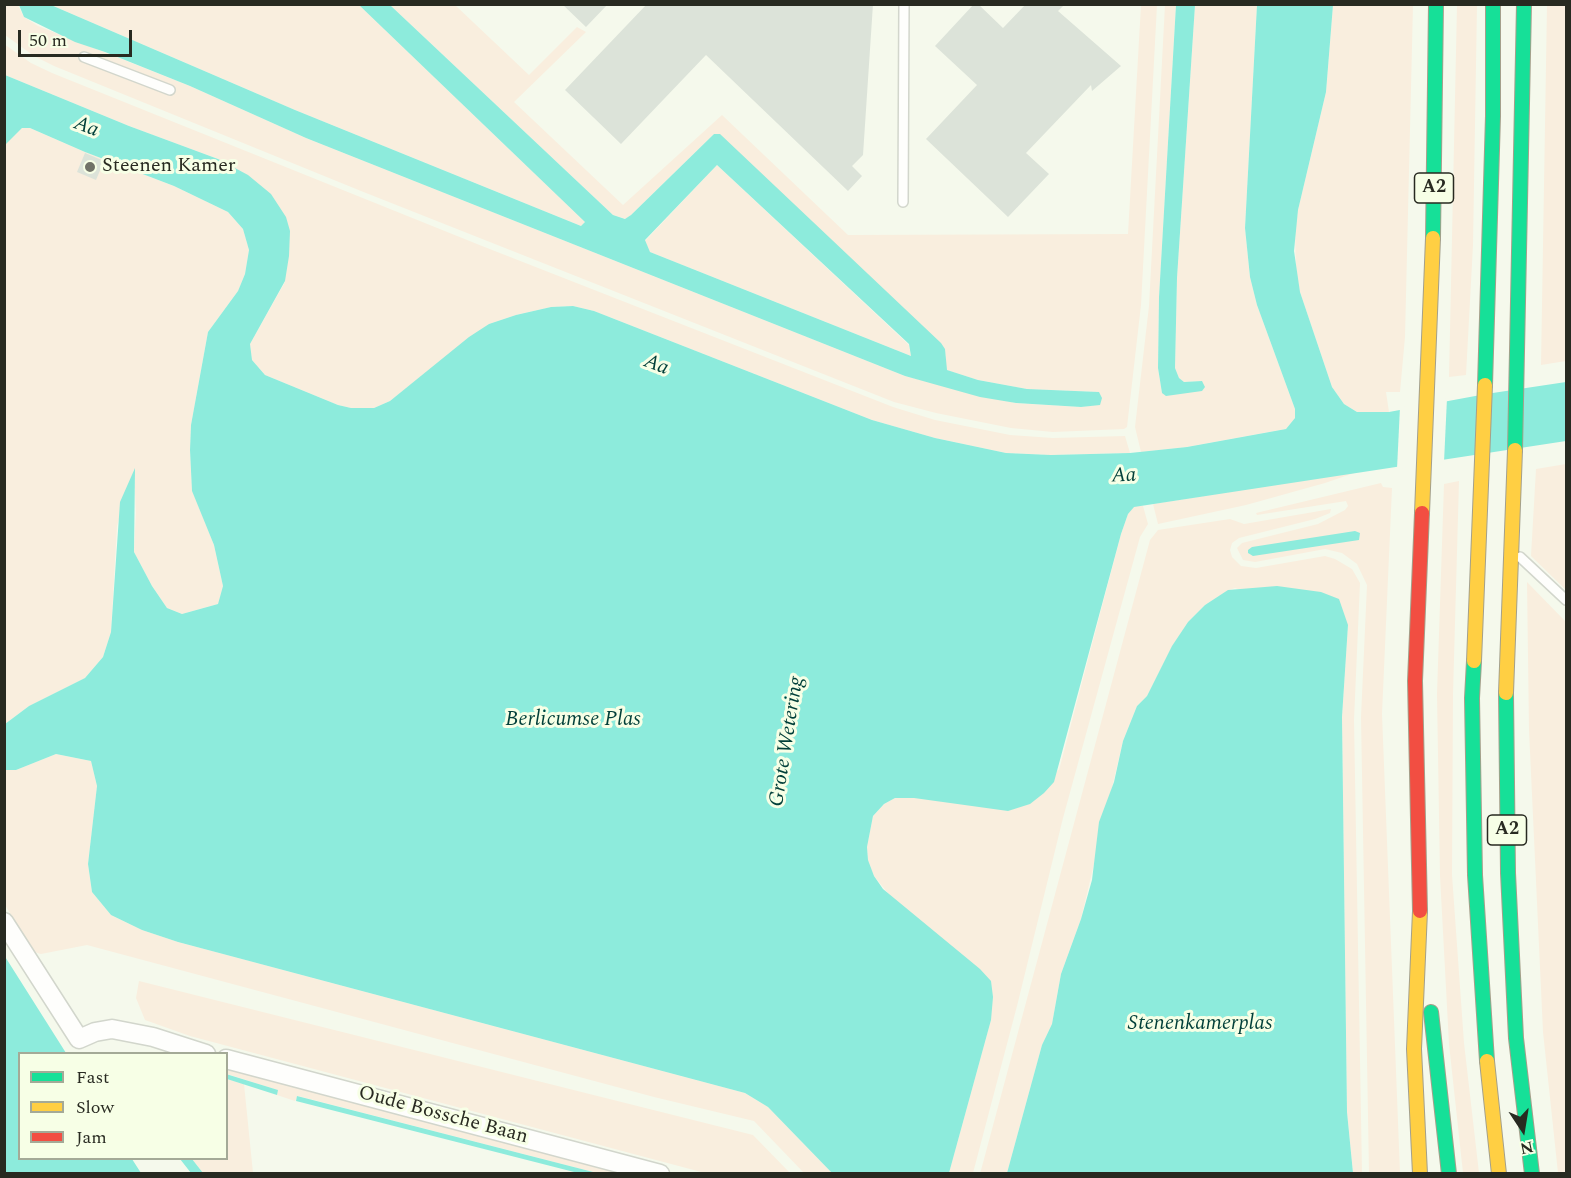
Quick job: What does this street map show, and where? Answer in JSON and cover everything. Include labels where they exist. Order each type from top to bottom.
[{"type":"highway","name":"A2","points":[[1420,1173],[1414,1049],[1420,927],[1415,681],[1433,230],[1436,4]]},
{"type":"highway","name":"A2","points":[[1493,4],[1493,116],[1486,361],[1472,698],[1475,875],[1485,1041],[1499,1173]]},
{"type":"highway","name":"A2","points":[[1524,4],[1518,355],[1506,696],[1508,873],[1516,1038],[1532,1173]]},
{"type":"highway","name":"A2","points":[[1420,927],[1436,1045],[1449,1173]]},
{"type":"street","points":[[4,922],[79,1039],[112,1029],[153,1037],[203,1052]]},
{"type":"street","name":"Oude Bossche Baan","points":[[228,1060],[660,1173]]},
{"type":"lane","points":[[903,202],[904,4]]},
{"type":"lane","points":[[84,57],[170,90]]},
{"type":"lane","points":[[1511,549],[1566,600]]},
{"type":"shaded area","points":[[5,5],[18,5],[24,17],[38,26],[190,86],[306,138],[905,376],[1015,403],[1081,407],[1100,404],[1098,392],[1027,389],[978,380],[946,370],[945,349],[714,134],[631,215],[626,219],[613,215],[390,5],[455,5],[529,75],[577,27],[586,32],[514,102],[623,205],[722,115],[848,235],[1128,234],[1141,5],[1157,5],[1141,305],[1127,427],[1053,432],[1011,428],[894,402],[361,191],[54,66],[34,56],[5,35]]},
{"type":"shaded area","points":[[51,5],[359,5],[585,222],[581,226],[295,110]]},
{"type":"shaded area","points":[[1165,5],[1176,5],[1159,297],[1158,368],[1162,393],[1202,381],[1184,382],[1179,378],[1175,368],[1177,278],[1195,5],[1257,5],[1245,228],[1250,277],[1257,305],[1295,409],[1295,418],[1286,429],[1187,447],[1141,452],[1135,427],[1149,306]]},
{"type":"shaded area","points":[[1333,5],[1413,5],[1405,337],[1400,392],[1386,392],[1389,412],[1357,412],[1344,404],[1332,387],[1300,292],[1296,271],[1295,230],[1326,92]]},
{"type":"shaded area","points":[[1457,5],[1477,5],[1473,245],[1466,375],[1449,377]]},
{"type":"shaded area","points":[[1547,5],[1566,5],[1566,361],[1541,365]]},
{"type":"shaded area","points":[[4,44],[31,63],[52,73],[482,246],[893,407],[935,420],[1010,435],[1053,438],[1125,436],[1130,453],[1051,455],[1006,453],[935,438],[872,420],[594,311],[573,306],[551,307],[489,324],[390,401],[374,408],[351,408],[338,405],[265,375],[252,360],[250,344],[285,282],[218,159],[129,126],[5,75]]},
{"type":"shaded area","points":[[22,128],[30,128],[174,186],[228,212],[243,229],[249,250],[245,274],[238,291],[208,332],[191,425],[192,490],[214,545],[223,586],[218,604],[182,614],[167,608],[152,586],[134,552],[136,513],[134,470],[117,526],[111,632],[103,657],[85,678],[29,706],[5,724],[4,145]]},
{"type":"shaded area","points":[[717,165],[909,345],[911,356],[650,252],[645,241]]},
{"type":"shaded area","points":[[1566,464],[1566,590],[1531,556],[1536,469]]},
{"type":"shaded area","points":[[1360,471],[1246,505],[1158,524],[1153,504]]},
{"type":"shaded area","points":[[1459,481],[1453,694],[1452,875],[1464,1043],[1479,1173],[1463,1173],[1449,1044],[1440,876],[1437,694],[1444,484]]},
{"type":"shaded area","points":[[1381,483],[1383,487],[1392,488],[1382,714],[1400,1173],[1369,1173],[1361,717],[1367,585],[1357,564],[1342,553],[1325,549],[1255,562],[1243,560],[1237,548],[1242,543],[1318,524],[1345,510],[1348,506],[1346,501],[1257,515],[1256,513]]},
{"type":"shaded area","points":[[1134,506],[1143,506],[1148,524],[1140,537],[1063,818],[973,1173],[949,1173],[991,1020],[874,876],[868,860],[867,847],[873,816],[884,804],[895,798],[914,798],[1059,770],[1121,534],[1128,514]]},
{"type":"shaded area","points":[[1331,509],[1330,513],[1315,519],[1239,538],[1232,543],[1230,550],[1232,557],[1241,566],[1256,568],[1325,556],[1352,569],[1360,583],[1354,720],[1362,1173],[1353,1173],[1347,1112],[1342,717],[1348,625],[1235,588],[1205,605],[1188,622],[1172,647],[1147,696],[1137,706],[1123,741],[1081,919],[1061,974],[1052,1024],[1042,1045],[1007,1173],[980,1174],[1150,540],[1158,530],[1230,519],[1244,524]]},
{"type":"shaded area","points":[[1527,582],[1566,622],[1566,1173],[1558,1173],[1543,1032],[1529,730]]},
{"type":"shaded area","points":[[56,754],[91,761],[97,786],[88,864],[92,892],[111,915],[142,930],[178,942],[745,1093],[768,1107],[832,1173],[804,1173],[754,1121],[654,1097],[87,945],[41,954],[34,952],[5,905],[5,770],[16,770]]},
{"type":"shaded area","points":[[139,981],[753,1135],[790,1173],[705,1173],[190,1036],[145,1020],[136,998]]},
{"type":"shaded area","points":[[228,1066],[649,1173],[597,1173],[298,1096],[295,1101],[277,1095],[277,1090],[228,1074]]},
{"type":"shaded area","points":[[228,1079],[244,1084],[253,1173],[203,1173],[193,1160],[228,1160]]},
{"type":"water","points":[[19,5],[51,5],[295,110],[581,226],[585,222],[359,5],[390,5],[613,215],[625,219],[631,215],[714,134],[720,134],[941,343],[945,349],[947,370],[978,380],[1027,389],[1099,392],[1102,398],[1100,405],[1081,407],[1016,403],[980,397],[905,376],[306,138],[190,86],[75,42],[24,17]],"holes":[[[717,165],[909,344],[911,356],[650,252],[645,240]]]},
{"type":"water","points":[[1176,5],[1195,5],[1177,278],[1175,368],[1179,378],[1184,382],[1202,381],[1205,387],[1202,391],[1166,396],[1162,393],[1158,368],[1159,297]]},
{"type":"water","name":"Berlicumse Plas","points":[[1257,5],[1333,5],[1326,92],[1298,210],[1294,251],[1300,292],[1332,387],[1344,404],[1357,412],[1389,412],[1566,382],[1566,441],[1134,507],[1128,514],[1121,534],[1054,782],[1030,804],[1008,811],[914,798],[895,798],[884,804],[873,816],[867,847],[868,860],[874,876],[883,889],[980,969],[991,981],[993,997],[991,1020],[949,1173],[832,1173],[768,1107],[745,1093],[178,942],[142,930],[111,915],[92,892],[88,864],[97,786],[91,761],[56,754],[16,770],[5,770],[5,724],[29,706],[85,678],[103,657],[111,632],[120,502],[135,468],[134,552],[152,586],[167,608],[182,614],[218,604],[223,586],[214,545],[192,491],[191,425],[208,332],[238,291],[245,274],[249,250],[243,229],[228,212],[174,186],[30,128],[22,128],[5,145],[5,75],[129,126],[218,159],[248,175],[271,194],[286,217],[290,231],[289,256],[285,281],[250,344],[252,360],[265,375],[338,405],[351,408],[374,408],[390,401],[469,337],[489,324],[551,307],[573,306],[594,311],[872,420],[935,438],[1006,453],[1051,455],[1130,453],[1187,447],[1286,429],[1295,418],[1295,409],[1257,305],[1250,277],[1245,228]]},
{"type":"water","points":[[1355,531],[1360,533],[1359,540],[1253,556],[1248,553],[1252,547]]},
{"type":"water","name":"Stenenkamerplas","points":[[1277,586],[1321,592],[1339,599],[1348,625],[1342,717],[1347,1112],[1353,1173],[1007,1173],[1042,1045],[1052,1024],[1061,974],[1092,880],[1099,822],[1114,782],[1123,741],[1137,706],[1147,696],[1172,646],[1188,622],[1205,605],[1228,590]]},
{"type":"water","points":[[4,955],[65,1052],[18,1052],[18,1160],[133,1160],[141,1173],[5,1173]]},
{"type":"water","points":[[228,1075],[278,1090],[277,1095],[228,1079]]},
{"type":"water","points":[[297,1096],[597,1173],[578,1173],[296,1101]]},
{"type":"water","points":[[181,1160],[193,1160],[203,1173],[191,1173]]},
{"type":"pier","points":[[1447,398],[1444,462],[1397,469],[1400,407]]},
{"type":"building","points":[[562,4],[608,4],[586,27]]},
{"type":"building","points":[[647,4],[873,4],[863,155],[852,166],[862,176],[848,191],[706,55],[621,144],[565,90]]},
{"type":"building","points":[[974,4],[978,4],[1003,28],[1026,4],[1065,4],[1058,11],[1121,66],[1092,91],[1091,85],[1026,153],[1049,174],[1008,217],[926,139],[977,85],[935,46]]},
{"type":"building","name":"Steenen Kamer","points":[[85,153],[104,161],[96,180],[77,172]]},
{"type":"traffic: fast","points":[[1433,238],[1436,4]]},
{"type":"traffic: fast","points":[[1485,385],[1493,116],[1493,4]]},
{"type":"traffic: fast","points":[[1515,450],[1524,4]]},
{"type":"traffic: fast","points":[[1474,661],[1472,698],[1475,875],[1487,1061]]},
{"type":"traffic: fast","points":[[1506,693],[1508,873],[1516,1038],[1532,1174]]},
{"type":"traffic: fast","points":[[1431,1012],[1449,1174]]},
{"type":"traffic: slow","points":[[1422,513],[1433,238]]},
{"type":"traffic: slow","points":[[1474,661],[1485,385]]},
{"type":"traffic: slow","points":[[1506,693],[1515,450]]},
{"type":"traffic: slow","points":[[1420,911],[1414,1049],[1420,1174]]},
{"type":"traffic: slow","points":[[1487,1061],[1499,1174]]},
{"type":"traffic: jam","points":[[1420,911],[1415,681],[1422,513]]},
{"type":"place","name":"Steenen Kamer","points":[[90,167]]},
{"type":"water label","name":"Aa","points":[[86,128]]},
{"type":"water label","name":"Aa","points":[[656,366]]},
{"type":"water label","name":"Aa","points":[[1124,477]]},
{"type":"water label","name":"Grote Wetering","points":[[788,742]]}]
